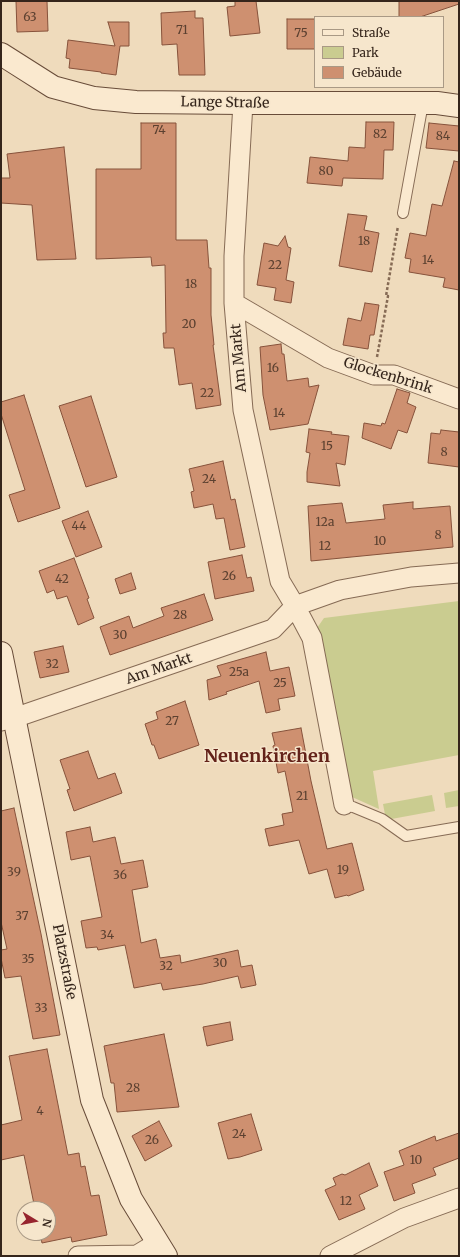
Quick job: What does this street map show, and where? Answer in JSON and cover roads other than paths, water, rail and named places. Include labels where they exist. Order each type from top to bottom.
[{"type":"street","name":"Lange Straße","points":[[1,54],[53,87],[94,98],[136,102],[423,103],[459,106]]},
{"type":"street","name":"Am Markt","points":[[242,103],[234,256],[234,303],[243,410],[280,581],[296,606],[312,638],[344,805]]},
{"type":"street","name":"Glockenbrink","points":[[234,303],[328,358],[374,375],[394,375],[459,399]]},
{"type":"street","name":"Am Markt","points":[[8,719],[273,629],[296,606],[340,590],[411,577],[459,573]]},
{"type":"street","name":"Platzstraße","points":[[1,653],[8,719],[92,1100],[131,1199],[162,1250]]},
{"type":"street","points":[[330,1256],[404,1218],[459,1198]]},
{"type":"street","points":[[78,1256],[137,1255],[162,1250]]},
{"type":"lane","points":[[403,213],[423,103]]},
{"type":"lane","points":[[344,805],[353,807],[382,819],[406,836],[459,827]]},
{"type":"district","name":"Neuenkirchen","points":[[267,757]]}]
